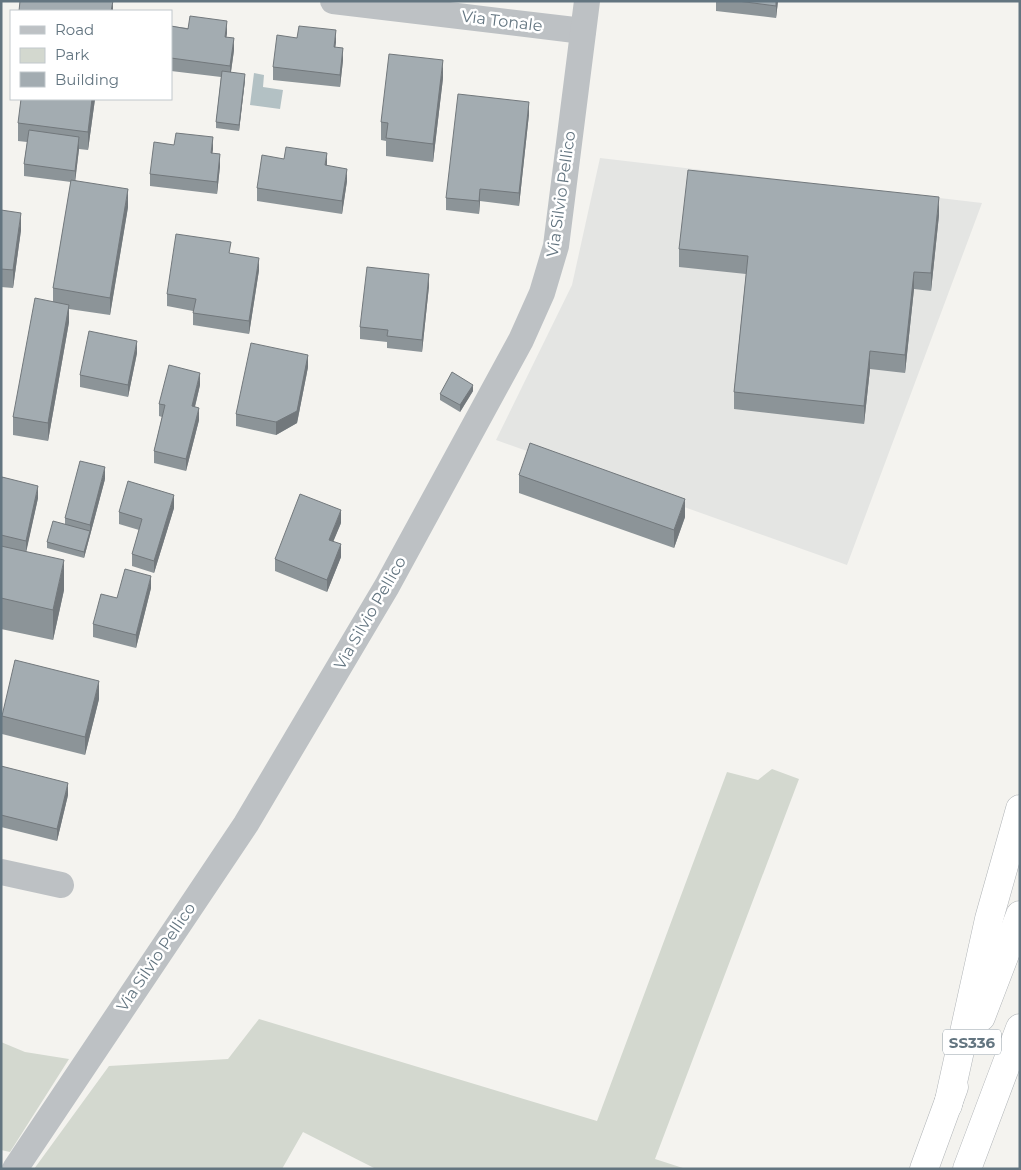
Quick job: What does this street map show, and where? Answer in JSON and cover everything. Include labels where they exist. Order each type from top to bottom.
[{"type":"highway","points":[[948,1105],[989,919],[1020,809]]},
{"type":"highway","name":"SS336","points":[[924,1169],[1020,915]]},
{"type":"highway","name":"SS336","points":[[967,1169],[1020,1028]]},
{"type":"highway","points":[[986,1119],[1020,1063]]},
{"type":"street","name":"Via Tonale","points":[[333,1],[583,31]]},
{"type":"street","name":"Via Silvio Pellico","points":[[15,1169],[246,824],[387,586],[521,340],[542,293],[556,246],[587,1]]},
{"type":"street","points":[[1,872],[61,885]]},
{"type":"shaded area","points":[[254,73],[264,75],[263,87],[283,90],[280,109],[250,105]]},
{"type":"shaded area","points":[[600,158],[982,203],[847,565],[496,440],[572,285]]},
{"type":"green space","points":[[772,769],[799,779],[655,1159],[686,1169],[376,1169],[303,1132],[282,1169],[34,1169],[109,1066],[228,1059],[259,1019],[597,1121],[727,772],[758,780]]},
{"type":"green space","points":[[1,1042],[25,1052],[69,1059],[10,1152],[1,1150]]},
{"type":"building","points":[[20,1],[113,1],[111,10],[19,10]]},
{"type":"building","points":[[738,1],[776,1],[776,6]]},
{"type":"building","points":[[190,16],[227,21],[225,37],[234,38],[230,66],[172,58],[172,26],[188,29]]},
{"type":"building","points":[[299,26],[336,30],[334,47],[343,48],[340,75],[273,67],[277,35],[297,38]]},
{"type":"building","points":[[389,54],[443,60],[433,144],[386,138],[388,123],[381,122]]},
{"type":"building","points":[[222,71],[245,74],[239,125],[216,122]]},
{"type":"building","points":[[458,94],[529,102],[519,193],[480,189],[479,201],[446,198]]},
{"type":"building","points":[[21,100],[92,100],[88,132],[18,123]]},
{"type":"building","points":[[29,130],[79,137],[75,171],[24,164]]},
{"type":"building","points":[[176,133],[213,137],[211,153],[220,154],[217,182],[150,174],[154,142],[174,145]]},
{"type":"building","points":[[286,147],[327,153],[325,165],[347,169],[342,201],[257,188],[262,155],[284,159]]},
{"type":"building","points":[[688,170],[939,197],[931,273],[914,272],[905,355],[870,351],[864,406],[734,392],[748,256],[679,249]]},
{"type":"building","points":[[71,180],[128,189],[110,298],[53,288]]},
{"type":"building","points":[[1,210],[21,213],[13,270],[1,269]]},
{"type":"building","points":[[176,234],[231,242],[229,253],[259,258],[249,321],[193,313],[196,299],[167,294]]},
{"type":"building","points":[[367,267],[429,274],[422,340],[387,336],[388,330],[360,327]]},
{"type":"building","points":[[35,298],[69,305],[48,423],[13,417]]},
{"type":"building","points":[[89,331],[137,341],[128,385],[80,375]]},
{"type":"building","points":[[251,343],[308,355],[297,411],[276,422],[236,414]]},
{"type":"building","points":[[169,365],[200,373],[192,406],[199,408],[186,459],[154,451],[165,405],[159,404]]},
{"type":"building","points":[[452,372],[473,385],[460,405],[440,394]]},
{"type":"building","points":[[530,443],[685,499],[674,530],[519,475]]},
{"type":"building","points":[[80,461],[105,467],[90,525],[65,518]]},
{"type":"building","points":[[2,477],[38,486],[26,541],[1,535]]},
{"type":"building","points":[[128,481],[174,495],[154,561],[132,554],[142,519],[119,512]]},
{"type":"building","points":[[300,494],[341,510],[329,540],[341,544],[327,580],[275,559]]},
{"type":"building","points":[[53,521],[90,531],[84,552],[47,542]]},
{"type":"building","points":[[1,546],[64,560],[53,610],[1,598]]},
{"type":"building","points":[[125,569],[151,576],[136,635],[93,624],[101,594],[117,598]]},
{"type":"building","points":[[15,660],[99,681],[85,737],[2,716]]},
{"type":"building","points":[[1,766],[68,783],[57,829],[1,815]]}]
